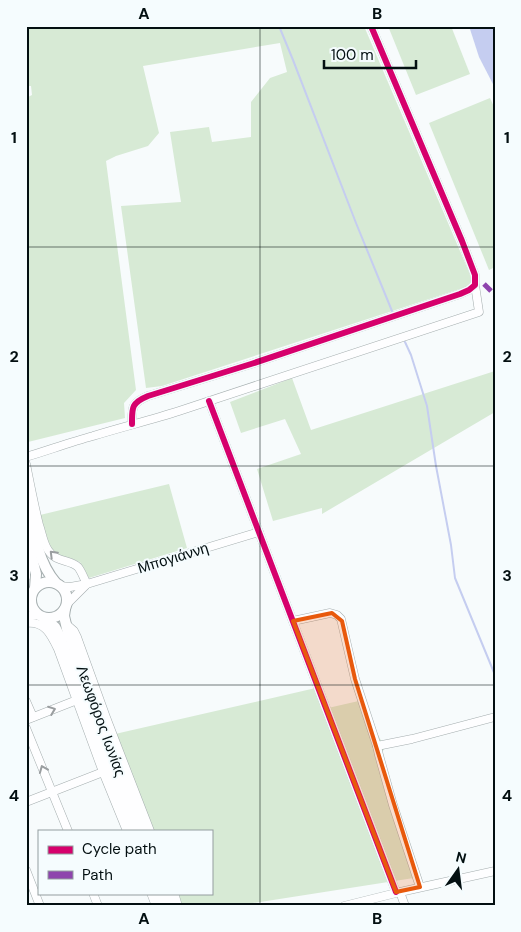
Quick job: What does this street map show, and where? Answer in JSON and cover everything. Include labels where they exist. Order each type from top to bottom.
[{"type":"street","points":[[26,457],[209,402],[479,312],[474,285],[475,275],[371,26]]},
{"type":"street","points":[[132,424],[133,406],[143,398],[460,294],[469,290],[474,285]]},
{"type":"street","points":[[209,402],[405,906]]},
{"type":"street","points":[[26,464],[44,542],[48,550],[59,560],[76,565],[87,584]]},
{"type":"street","name":"Λεωφόρος Ιωνίας","points":[[26,493],[41,557],[45,568],[66,594],[66,624],[142,830]]},
{"type":"street","name":"Μπογιάννη","points":[[58,584],[70,586],[87,584],[259,532]]},
{"type":"street","name":"Λεωφόρος Ιωνίας","points":[[26,534],[36,574],[31,595],[32,607],[55,628],[60,637],[134,830]]},
{"type":"street","points":[[26,565],[26,577]]},
{"type":"street","points":[[31,595],[45,582],[58,584]]},
{"type":"street","name":"Μπογιάννη","points":[[66,607],[87,584]]},
{"type":"street","points":[[26,616],[56,617],[66,607]]},
{"type":"street","points":[[293,621],[330,613],[337,615],[341,619],[355,679],[420,887]]},
{"type":"street","points":[[26,623],[33,622],[43,626],[51,633],[127,830]]},
{"type":"street","points":[[66,624],[74,631],[77,637],[150,830]]},
{"type":"street","points":[[26,701],[29,719],[77,700]]},
{"type":"street","points":[[377,746],[412,739],[495,717]]},
{"type":"street","points":[[26,728],[68,830]]},
{"type":"street","points":[[26,802],[104,772]]},
{"type":"street","points":[[26,870],[40,906]]},
{"type":"street","points":[[344,906],[495,871]]},
{"type":"street","points":[[93,894],[98,906]]},
{"type":"street","points":[[151,894],[156,906]]},
{"type":"street","points":[[158,894],[164,906]]},
{"type":"street","points":[[168,894],[173,906]]},
{"type":"street","points":[[174,894],[178,906]]},
{"type":"highlighted area","points":[[332,613],[342,621],[355,679],[420,887],[396,892],[293,621]]},
{"type":"green space","points":[[26,26],[364,26],[472,281],[466,287],[162,386],[146,388],[121,206],[181,202],[170,132],[209,127],[212,142],[251,137],[251,102],[270,78],[287,72],[280,43],[143,66],[159,133],[148,146],[106,161],[136,390],[124,403],[125,418],[28,442],[26,433],[26,98],[32,95],[31,86],[26,86]]},
{"type":"green space","points":[[388,26],[451,26],[470,74],[416,95]]},
{"type":"green space","points":[[490,98],[495,109],[495,267],[489,270],[429,123]]},
{"type":"green space","points":[[495,371],[495,412],[322,514],[322,508],[273,521],[257,469],[301,454],[285,419],[241,433],[230,402],[292,378],[311,430]]},
{"type":"green space","points":[[169,484],[187,548],[89,578],[80,562],[58,556],[50,548],[40,515]]},
{"type":"green space","points":[[320,687],[328,708],[363,700],[385,748],[382,756],[420,877],[234,906],[181,906],[176,894],[212,894],[212,830],[152,830],[115,734]]},
{"type":"water","points":[[469,26],[495,26],[495,88],[479,57]]},
{"type":"waterway","points":[[279,26],[392,311]]},
{"type":"waterway","points":[[405,342],[427,406],[455,578],[495,675]]},
{"type":"marked path","points":[[484,284],[495,295]]},
{"type":"cycle path","points":[[132,424],[135,404],[148,396],[251,364],[460,294],[475,285],[475,275],[462,241],[371,26]]},
{"type":"cycle path","points":[[209,401],[396,892]]}]
